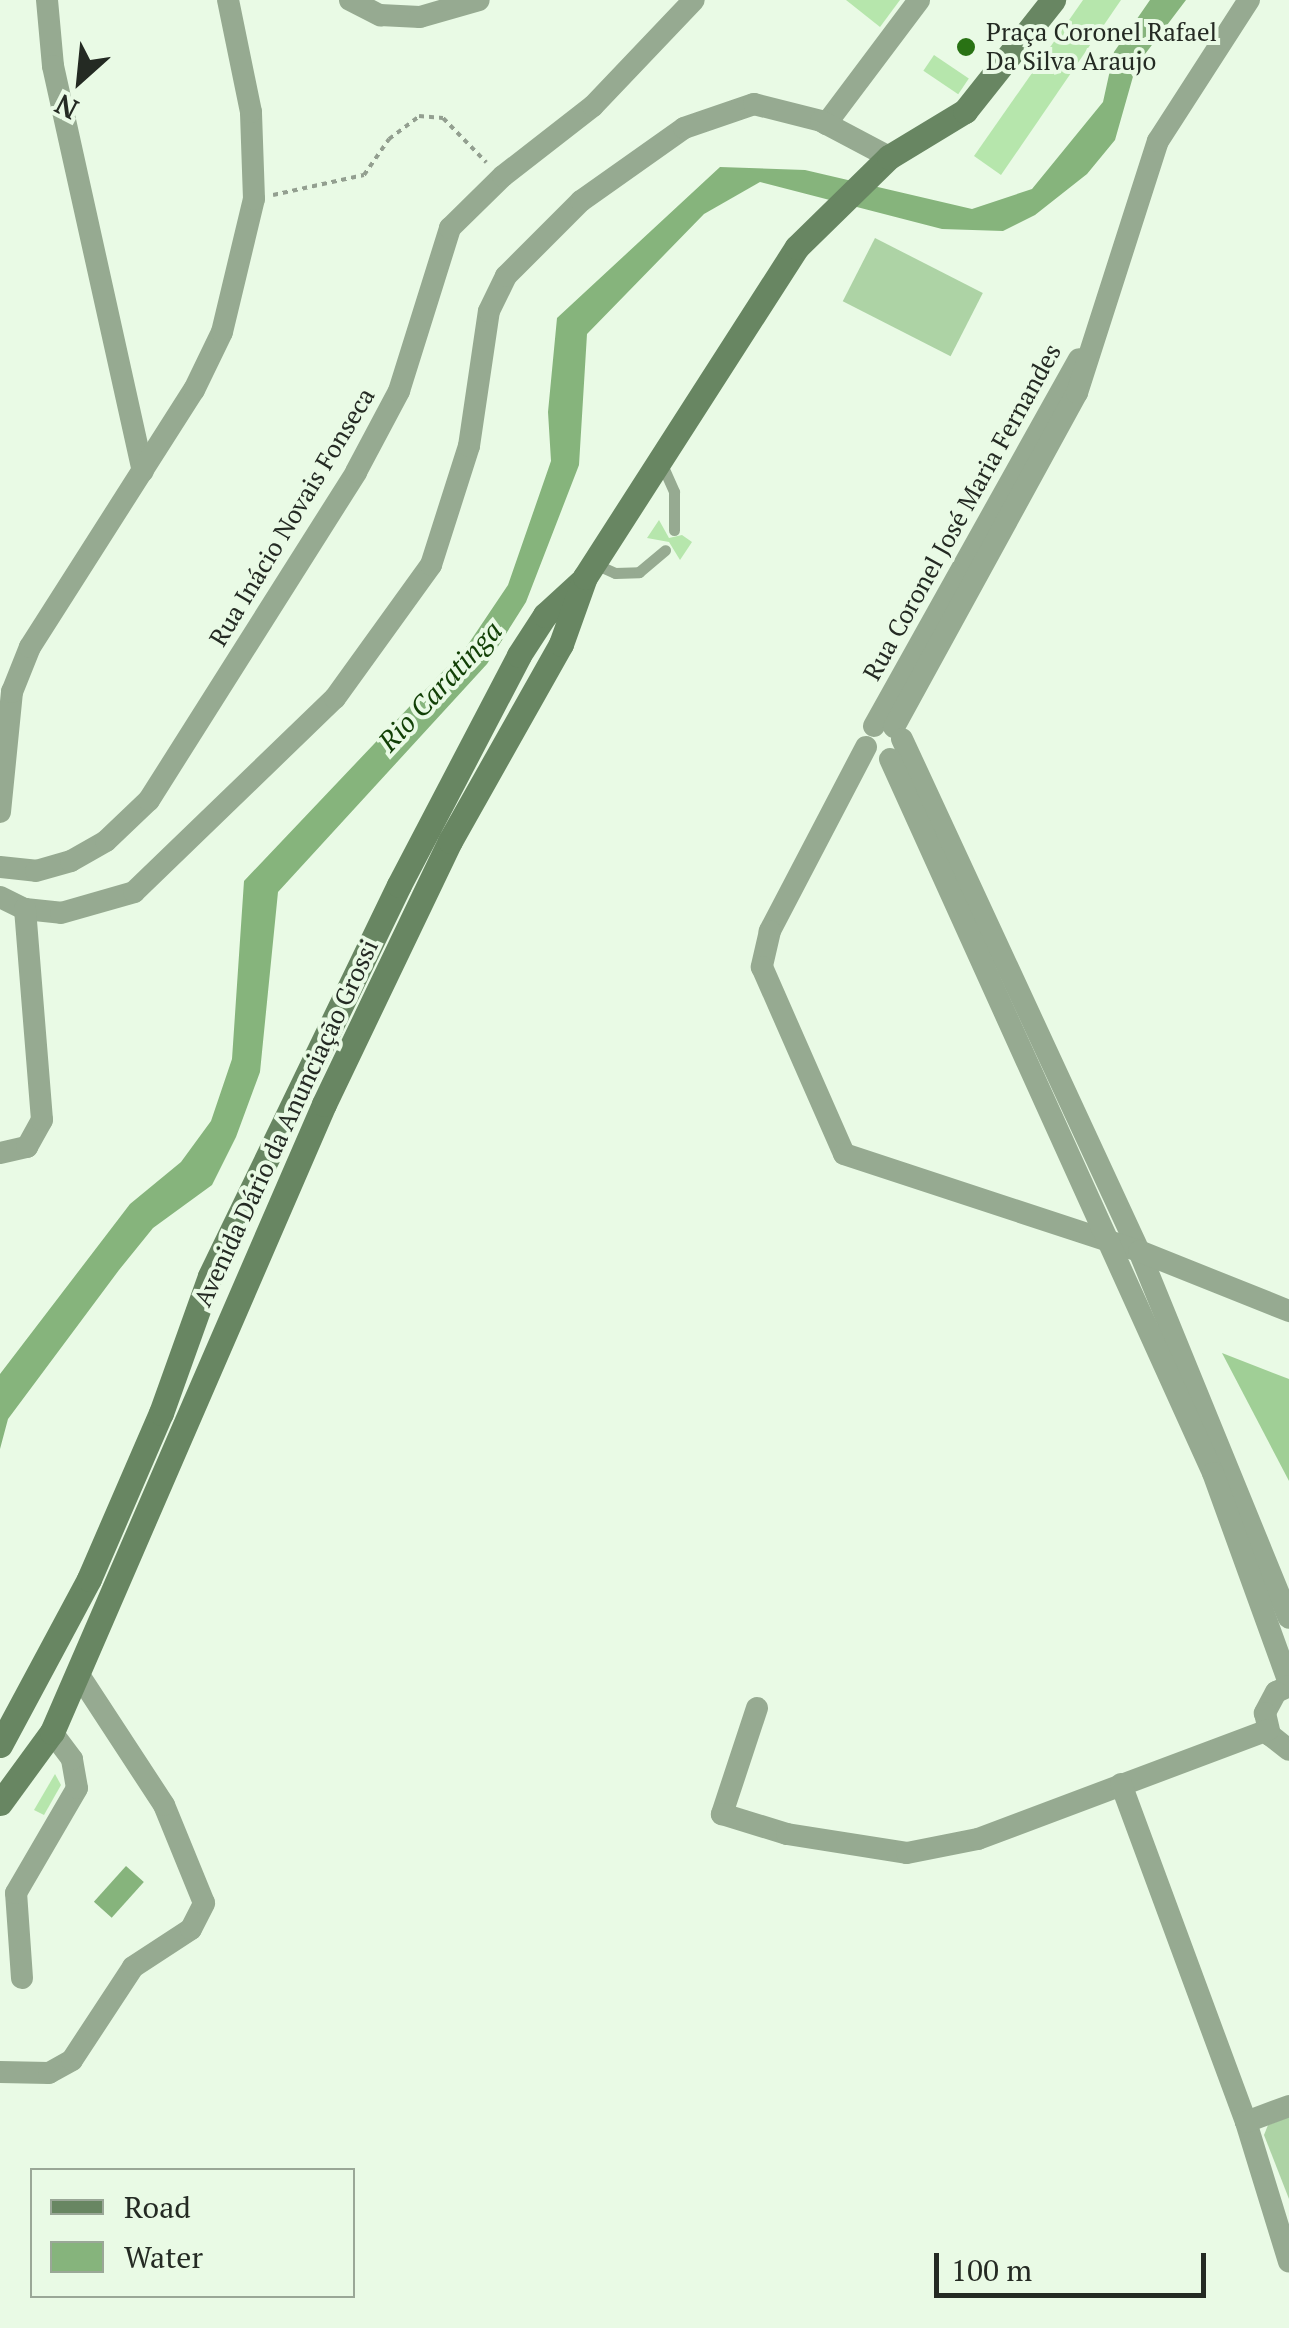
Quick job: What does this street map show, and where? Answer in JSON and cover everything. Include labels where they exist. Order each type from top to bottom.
[{"type":"main road","points":[[889,157],[965,111],[1053,0]]},
{"type":"main road","name":"Avenida Dário da Anunciação Grossi","points":[[0,1803],[52,1732],[241,1287],[404,931],[561,644],[590,570],[821,219],[889,157]]},
{"type":"main road","name":"Avenida Dário da Anunciação Grossi","points":[[0,1744],[89,1579],[161,1412],[210,1276],[462,759],[546,616],[590,570]]},
{"type":"main road","points":[[210,1276],[241,1287]]},
{"type":"street","points":[[46,0],[53,66],[143,471]]},
{"type":"street","points":[[0,812],[12,692],[30,647],[143,471],[222,332],[254,199],[252,112],[228,0]]},
{"type":"street","points":[[350,0],[380,15],[420,16],[479,0]]},
{"type":"street","name":"Rua Inácio Novais Fonseca","points":[[0,867],[36,870],[71,862],[106,841],[148,800],[356,472],[398,391],[450,228],[503,176],[593,106],[694,0]]},
{"type":"street","points":[[826,124],[919,0]]},
{"type":"street","name":"Rua Coronel José Maria Fernandes","points":[[1249,0],[1158,141],[1100,327],[885,739],[763,950],[762,968],[834,1139],[860,1163],[1138,1251],[1289,1312]]},
{"type":"street","points":[[0,897],[24,909],[61,913],[134,892],[334,698],[431,565],[469,446],[490,311],[506,276],[536,242],[641,154],[721,112],[754,104],[826,124],[889,157]]},
{"type":"street","points":[[885,739],[1212,1473],[1289,1684],[1269,1702],[1268,1730],[1289,1750]]},
{"type":"street","points":[[885,739],[1152,1281],[1289,1618]]},
{"type":"street","points":[[0,1153],[28,1147],[42,1120],[24,909]]},
{"type":"street","points":[[1126,1282],[1146,1288],[1152,1281]]},
{"type":"street","points":[[0,2072],[49,2073],[72,2060],[133,1967],[191,1929],[204,1903],[164,1805],[79,1675]]},
{"type":"street","points":[[757,1708],[722,1814],[786,1834],[873,1849],[939,1850],[1268,1730]]},
{"type":"street","points":[[22,1978],[16,1893],[78,1788],[72,1759],[52,1732]]},
{"type":"street","points":[[1121,1784],[1246,2122],[1289,2262]]},
{"type":"street","points":[[1246,2122],[1289,2106]]},
{"type":"lane","points":[[660,460],[674,492],[674,530]]},
{"type":"lane","points":[[590,570],[640,572],[665,550]]},
{"type":"path","points":[[254,199],[364,175],[389,139],[419,116],[443,118],[503,176]]},
{"type":"shaded area","points":[[875,238],[983,293],[951,356],[843,301]]},
{"type":"shaded area","points":[[1222,1353],[1289,1379],[1289,1481]]},
{"type":"shaded area","points":[[1289,2117],[1289,2199],[1264,2135],[1268,2125]]},
{"type":"water","name":"Rio Caratinga","points":[[1150,0],[1186,0],[1136,66],[1115,140],[1087,174],[1035,215],[1003,231],[942,229],[760,182],[704,214],[587,334],[579,465],[526,602],[487,664],[278,892],[260,1072],[236,1137],[212,1185],[153,1228],[119,1270],[8,1419],[0,1449],[0,1374],[130,1204],[181,1162],[211,1121],[232,1059],[244,881],[467,646],[508,585],[551,461],[548,412],[557,318],[720,167],[805,170],[972,209],[1032,189],[1103,102],[1114,52]]},
{"type":"water","points":[[126,1866],[144,1882],[112,1918],[94,1902]]},
{"type":"building","points":[[846,0],[900,0],[880,27]]},
{"type":"building","points":[[1083,0],[1121,0],[1001,175],[974,156]]},
{"type":"building","points":[[934,55],[969,78],[958,94],[923,71]]},
{"type":"building","points":[[659,520],[669,538],[682,535],[692,542],[680,560],[669,542],[647,538]]},
{"type":"building","points":[[55,1774],[61,1785],[44,1815],[34,1810]]},
{"type":"place","name":"Praça Coronel Rafael Da Silva Araujo","points":[[966,47]]}]
